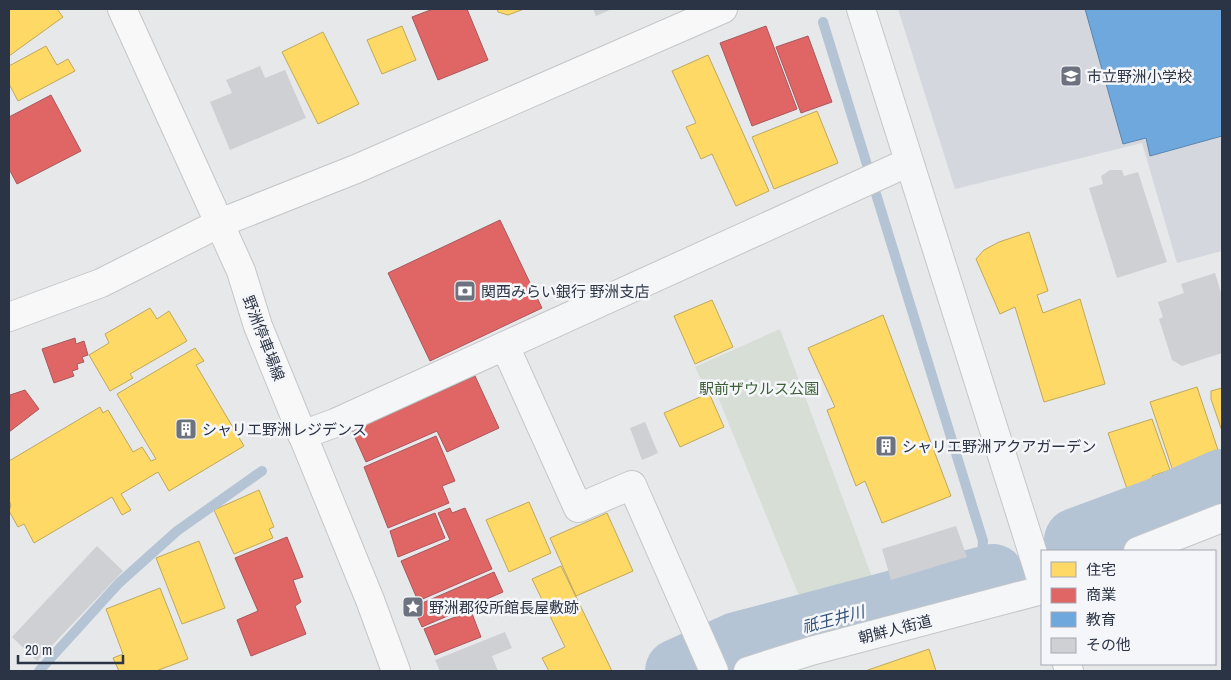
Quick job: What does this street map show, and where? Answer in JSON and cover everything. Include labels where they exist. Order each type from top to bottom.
[{"type":"street","name":"野洲停車場線","points":[[122,9],[241,271],[258,326],[370,600],[396,671]]},
{"type":"street","points":[[9,317],[101,283],[220,223],[356,169],[723,9]]},
{"type":"street","points":[[861,9],[1041,579]]},
{"type":"street","points":[[302,435],[335,423],[909,162]]},
{"type":"street","points":[[505,346],[578,508],[632,485],[713,668]]},
{"type":"street","points":[[1141,550],[1222,518]]},
{"type":"street","name":"朝鮮人街道","points":[[748,671],[812,651],[1041,590]]},
{"type":"shaded area","name":"市立野洲小学校","points":[[898,9],[1222,9],[1222,251],[1177,263],[1142,143],[955,189]]},
{"type":"green space","name":"駅前ザウルス公園","points":[[780,329],[879,596],[804,608],[713,385],[705,388],[695,367]]},
{"type":"building: 住宅","points":[[9,9],[57,9],[63,17],[9,56]]},
{"type":"building: 住宅","points":[[497,9],[524,9],[508,15],[498,12]]},
{"type":"building: 住宅","points":[[402,26],[416,60],[382,74],[367,40]]},
{"type":"building: 住宅","points":[[323,32],[359,104],[318,124],[282,52]]},
{"type":"building: 住宅","points":[[46,46],[57,65],[68,59],[75,71],[18,101],[9,84],[9,66]]},
{"type":"building: 住宅","points":[[708,55],[769,191],[736,206],[712,154],[701,159],[686,127],[696,123],[672,71]]},
{"type":"building: 住宅","points":[[817,111],[838,163],[774,189],[752,137]]},
{"type":"building: 住宅","points":[[1029,232],[1048,291],[1037,295],[1043,313],[1080,299],[1105,384],[1044,402],[1015,307],[1000,314],[976,259],[984,250],[999,242]]},
{"type":"building: 住宅","points":[[712,300],[733,347],[695,364],[674,316]]},
{"type":"building: 住宅","points":[[150,308],[157,319],[169,311],[187,341],[130,374],[133,378],[110,391],[89,355],[109,343],[105,334]]},
{"type":"building: 住宅","name":"シャリエ野洲アクアガーデン","points":[[883,315],[951,496],[882,523],[865,481],[856,486],[827,410],[835,407],[808,348]]},
{"type":"building: 住宅","name":"シャリエ野洲レジデンス","points":[[195,348],[204,361],[196,365],[244,446],[169,491],[158,472],[121,494],[131,510],[122,515],[112,497],[34,543],[24,524],[18,527],[9,511],[11,505],[9,501],[9,461],[100,407],[103,413],[108,410],[133,452],[142,447],[151,461],[156,459],[117,394]]},
{"type":"building: 住宅","points":[[1197,387],[1222,462],[1175,477],[1150,402]]},
{"type":"building: 住宅","points":[[1222,388],[1222,431],[1211,399],[1211,391]]},
{"type":"building: 住宅","points":[[709,393],[724,427],[680,447],[664,413]]},
{"type":"building: 住宅","points":[[1152,419],[1170,470],[1152,476],[1153,481],[1127,489],[1108,433]]},
{"type":"building: 住宅","points":[[259,490],[274,527],[269,529],[273,538],[234,554],[214,510]]},
{"type":"building: 住宅","points":[[529,502],[551,553],[509,572],[486,520]]},
{"type":"building: 住宅","points":[[607,513],[633,571],[576,596],[550,538]]},
{"type":"building: 住宅","points":[[199,541],[225,608],[182,624],[156,558]]},
{"type":"building: 住宅","points":[[561,566],[612,671],[549,671],[542,658],[565,647],[532,579]]},
{"type":"building: 住宅","points":[[160,588],[188,659],[156,671],[119,671],[113,658],[123,654],[106,609]]},
{"type":"building: 住宅","points":[[929,649],[936,671],[865,671]]},
{"type":"building: 商業","points":[[433,9],[467,9],[488,60],[438,80],[412,17]]},
{"type":"building: 商業","points":[[766,26],[797,109],[752,126],[720,43]]},
{"type":"building: 商業","points":[[808,36],[832,102],[801,113],[776,47]]},
{"type":"building: 商業","points":[[51,95],[81,151],[17,184],[9,169],[9,117]]},
{"type":"building: 商業","name":"関西みらい銀行 野洲支店","points":[[500,220],[542,308],[430,361],[388,273]]},
{"type":"building: 商業","points":[[75,338],[76,344],[84,341],[88,355],[82,357],[84,362],[77,364],[78,369],[72,371],[74,376],[54,383],[42,349]]},
{"type":"building: 商業","points":[[475,376],[499,428],[447,452],[437,431],[366,462],[352,431]]},
{"type":"building: 商業","points":[[25,390],[39,409],[9,432],[10,395]]},
{"type":"building: 商業","points":[[436,436],[455,481],[442,486],[449,503],[388,528],[364,467]]},
{"type":"building: 商業","points":[[450,508],[452,513],[465,508],[492,569],[418,601],[401,561],[450,540],[438,513]]},
{"type":"building: 商業","points":[[435,513],[445,538],[398,557],[390,531]]},
{"type":"building: 商業","points":[[287,537],[303,577],[293,580],[301,602],[295,606],[306,634],[251,656],[237,620],[258,611],[235,558]]},
{"type":"building: 商業","points":[[494,572],[503,592],[422,627],[413,607]]},
{"type":"building: 商業","points":[[471,611],[481,637],[435,655],[424,629]]},
{"type":"building: 教育","points":[[1085,9],[1222,9],[1222,136],[1150,156],[1146,138],[1123,144]]},
{"type":"building: その他","points":[[593,9],[612,9],[596,16]]},
{"type":"building: その他","points":[[260,66],[265,78],[285,70],[306,118],[230,150],[210,102],[232,93],[226,80]]},
{"type":"building: その他","points":[[1110,170],[1122,170],[1124,176],[1138,172],[1167,262],[1117,278],[1089,188],[1103,184],[1101,176]]},
{"type":"building: その他","points":[[1215,273],[1222,296],[1222,353],[1182,366],[1172,360],[1159,319],[1163,317],[1158,302],[1184,293],[1181,284]]},
{"type":"building: その他","points":[[645,422],[658,453],[642,460],[630,428]]},
{"type":"building: その他","points":[[956,526],[967,557],[891,580],[882,549]]},
{"type":"building: その他","points":[[97,546],[123,571],[37,661],[12,637]]},
{"type":"building: その他","points":[[505,632],[512,648],[492,656],[498,671],[440,671],[435,660]]},
{"type":"waterway","points":[[823,22],[983,541],[981,581]]},
{"type":"waterway","points":[[39,671],[119,583],[177,531],[262,471]]},
{"type":"waterway","name":"祇王井川","points":[[1076,540],[1157,510],[1222,481]]},
{"type":"waterway","name":"祇王井川","points":[[677,671],[737,644],[993,576]]},
{"type":"place","name":"市立野洲小学校","points":[[1071,76]]},
{"type":"place","name":"関西みらい銀行 野洲支店","points":[[465,291]]},
{"type":"place","name":"シャリエ野洲レジデンス","points":[[186,429]]},
{"type":"place","name":"シャリエ野洲アクアガーデン","points":[[886,446]]},
{"type":"place","name":"野洲郡役所館長屋敷跡","points":[[413,607]]}]
